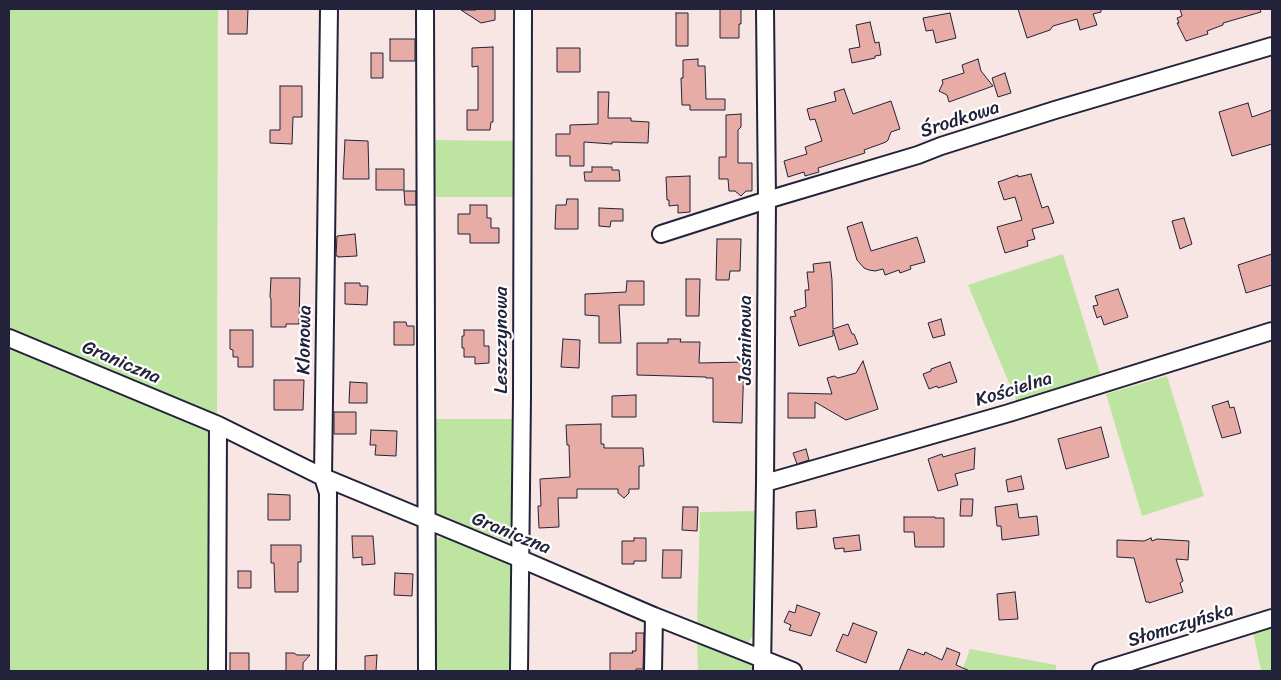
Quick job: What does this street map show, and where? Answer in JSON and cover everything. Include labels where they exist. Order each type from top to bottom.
[{"type":"street","name":"Klonowa","points":[[327,671],[328,493],[323,477],[329,9]]},
{"type":"street","points":[[425,9],[427,671]]},
{"type":"street","name":"Leszczynowa","points":[[519,671],[523,9]]},
{"type":"street","name":"Jaśminowa","points":[[762,665],[767,200],[765,9]]},
{"type":"street","name":"Środkowa","points":[[661,234],[918,155],[1055,110],[1272,46]]},
{"type":"street","name":"Kościelna","points":[[765,483],[1009,413],[1272,331]]},
{"type":"street","name":"Graniczna","points":[[9,338],[218,425],[323,477],[521,559],[762,665],[793,671]]},
{"type":"street","points":[[217,671],[218,425]]},
{"type":"street","points":[[653,671],[654,616]]},
{"type":"street","name":"Słomczyńska","points":[[1101,671],[1272,618]]},
{"type":"green space","points":[[9,9],[218,9],[217,418],[9,331]]},
{"type":"green space","points":[[431,140],[516,141],[516,197],[431,197]]},
{"type":"green space","points":[[1063,254],[1101,376],[1017,402],[968,285]]},
{"type":"green space","points":[[9,347],[214,429],[213,671],[9,671]]},
{"type":"green space","points":[[1167,376],[1204,496],[1142,516],[1106,394]]},
{"type":"green space","points":[[433,419],[516,419],[513,541],[510,542],[435,515],[432,508]]},
{"type":"green space","points":[[758,511],[756,630],[747,645],[697,627],[700,512]]},
{"type":"green space","points":[[443,536],[511,566],[514,575],[512,671],[433,671],[433,544],[436,539]]},
{"type":"green space","points":[[1272,626],[1272,671],[1261,671],[1253,632]]},
{"type":"green space","points":[[697,643],[751,664],[758,671],[698,671]]},
{"type":"green space","points":[[970,649],[1056,665],[1056,671],[962,671]]},
{"type":"building","points":[[228,9],[248,9],[247,34],[228,34]]},
{"type":"building","points":[[495,9],[495,20],[481,23],[461,10]]},
{"type":"building","points":[[720,9],[741,9],[739,38],[720,38]]},
{"type":"building","points":[[1018,9],[1101,9],[1101,12],[1093,14],[1097,25],[1080,30],[1077,19],[1053,26],[1050,30],[1027,38]]},
{"type":"building","points":[[1180,9],[1260,9],[1261,12],[1223,23],[1223,25],[1207,31],[1208,34],[1186,41],[1177,23],[1179,23],[1177,18],[1182,16]]},
{"type":"building","points":[[676,13],[688,13],[688,46],[676,46]]},
{"type":"building","points":[[950,13],[956,38],[936,43],[933,30],[926,31],[923,18]]},
{"type":"building","points":[[870,22],[875,43],[879,42],[881,55],[852,63],[849,49],[860,47],[856,25]]},
{"type":"building","points":[[390,39],[415,39],[415,61],[390,61]]},
{"type":"building","points":[[493,47],[493,122],[491,122],[490,130],[467,130],[467,110],[478,110],[478,66],[472,67],[472,48]]},
{"type":"building","points":[[557,48],[580,48],[580,72],[557,72]]},
{"type":"building","points":[[371,53],[383,53],[383,78],[371,78]]},
{"type":"building","points":[[698,59],[698,66],[705,66],[706,99],[725,99],[725,110],[690,110],[690,105],[682,105],[681,78],[683,78],[683,60]]},
{"type":"building","points":[[978,59],[981,71],[993,86],[949,102],[947,95],[939,91],[943,83],[942,80],[964,73],[962,65]]},
{"type":"building","points":[[1005,73],[1011,93],[998,97],[992,78]]},
{"type":"building","points":[[280,86],[302,86],[302,117],[293,117],[292,144],[270,143],[270,130],[280,130]]},
{"type":"building","points":[[844,89],[853,114],[891,101],[900,129],[891,132],[886,142],[864,150],[865,153],[818,168],[819,172],[805,176],[804,172],[788,177],[784,161],[807,154],[805,147],[822,141],[815,119],[810,120],[807,109],[836,101],[834,92]]},
{"type":"building","points":[[598,92],[609,92],[608,118],[631,118],[631,121],[649,122],[648,143],[612,142],[612,144],[584,142],[584,166],[570,166],[570,156],[556,156],[556,134],[570,134],[570,125],[598,124]]},
{"type":"building","points":[[1248,103],[1252,117],[1272,110],[1272,144],[1232,156],[1219,112]]},
{"type":"building","points":[[741,114],[741,127],[738,130],[738,163],[752,163],[752,191],[746,191],[741,196],[735,191],[729,191],[728,179],[719,179],[719,157],[726,157],[726,115]]},
{"type":"building","points":[[345,140],[368,141],[369,179],[343,179]]},
{"type":"building","points":[[592,167],[612,167],[612,170],[619,170],[620,181],[585,181],[584,172],[592,172]]},
{"type":"building","points":[[376,169],[404,169],[404,190],[376,190]]},
{"type":"building","points":[[1031,174],[1042,208],[1048,206],[1054,223],[1032,229],[1035,239],[1027,241],[1028,246],[1005,253],[997,227],[1022,220],[1015,197],[1004,200],[998,182],[1018,175],[1018,177]]},
{"type":"building","points":[[690,176],[690,212],[678,213],[678,205],[669,206],[669,200],[667,200],[666,177]]},
{"type":"building","points":[[404,191],[416,191],[416,205],[405,205]]},
{"type":"building","points":[[567,199],[578,199],[578,229],[555,229],[556,205],[566,205]]},
{"type":"building","points":[[470,205],[487,205],[487,218],[491,218],[491,228],[499,228],[499,243],[470,243],[470,234],[458,234],[458,214],[470,214]]},
{"type":"building","points":[[599,208],[623,209],[623,221],[611,221],[610,227],[599,226]]},
{"type":"building","points":[[1184,218],[1192,244],[1180,249],[1172,221]]},
{"type":"building","points":[[862,222],[871,251],[917,237],[925,262],[910,266],[911,269],[900,273],[899,270],[885,275],[883,269],[875,271],[864,268],[857,260],[847,227]]},
{"type":"building","points":[[355,234],[357,256],[336,256],[337,236]]},
{"type":"building","points":[[717,239],[741,239],[740,271],[730,271],[729,280],[716,280]]},
{"type":"building","points":[[1272,254],[1272,285],[1246,293],[1238,265]]},
{"type":"building","points":[[830,262],[833,329],[848,324],[858,344],[839,350],[833,330],[833,336],[799,346],[790,317],[796,316],[794,311],[806,307],[805,290],[809,290],[807,272],[814,272],[813,264]]},
{"type":"building","points":[[271,278],[300,278],[299,324],[286,324],[286,327],[271,327]]},
{"type":"building","points":[[686,279],[700,279],[699,316],[686,316]]},
{"type":"building","points":[[627,281],[644,281],[644,305],[619,305],[621,343],[599,343],[599,316],[585,315],[585,294],[626,292]]},
{"type":"building","points":[[345,283],[360,283],[360,286],[368,286],[367,305],[345,304]]},
{"type":"building","points":[[1118,289],[1128,317],[1104,325],[1101,316],[1097,318],[1093,306],[1098,305],[1095,296]]},
{"type":"building","points":[[941,319],[945,335],[933,338],[928,323]]},
{"type":"building","points":[[394,322],[406,322],[407,326],[414,326],[414,345],[394,345]]},
{"type":"building","points":[[230,330],[253,330],[253,367],[238,367],[238,357],[233,357],[233,350],[230,349]]},
{"type":"building","points":[[464,330],[484,330],[484,346],[489,346],[489,363],[475,364],[475,357],[464,357],[462,336],[464,336]]},
{"type":"building","points":[[563,339],[580,340],[579,368],[561,367]]},
{"type":"building","points":[[668,339],[681,339],[680,342],[700,342],[699,363],[744,362],[742,423],[713,422],[713,378],[637,375],[637,343],[668,343]]},
{"type":"building","points":[[863,361],[878,409],[846,420],[815,402],[815,418],[788,418],[788,393],[832,394],[827,378],[834,376],[838,378],[856,373]]},
{"type":"building","points":[[950,362],[957,382],[929,389],[923,374]]},
{"type":"building","points":[[274,380],[304,380],[303,410],[274,410]]},
{"type":"building","points":[[350,382],[367,383],[367,403],[349,403]]},
{"type":"building","points":[[636,395],[636,417],[612,417],[612,396]]},
{"type":"building","points":[[1228,401],[1230,408],[1234,407],[1241,433],[1222,438],[1212,406]]},
{"type":"building","points":[[334,412],[356,412],[356,434],[334,434]]},
{"type":"building","points":[[601,424],[601,444],[604,444],[604,448],[643,448],[644,466],[639,466],[639,489],[629,489],[629,493],[624,498],[618,493],[618,489],[577,489],[577,498],[558,498],[559,527],[539,528],[538,506],[541,506],[540,479],[570,477],[566,425]]},
{"type":"building","points":[[1101,427],[1109,457],[1066,469],[1058,439]]},
{"type":"building","points":[[371,430],[397,431],[396,456],[375,455],[376,445],[370,445]]},
{"type":"building","points":[[975,448],[974,469],[955,474],[958,485],[938,491],[928,459],[942,454],[943,457]]},
{"type":"building","points":[[806,449],[809,460],[797,464],[793,453]]},
{"type":"building","points":[[1021,476],[1024,489],[1008,492],[1006,480]]},
{"type":"building","points":[[268,494],[290,495],[290,520],[268,520]]},
{"type":"building","points":[[961,499],[973,499],[972,516],[960,516]]},
{"type":"building","points":[[1017,504],[1019,518],[1037,516],[1039,535],[1002,540],[1001,526],[997,526],[995,507]]},
{"type":"building","points":[[683,507],[698,507],[697,531],[682,530]]},
{"type":"building","points":[[815,510],[817,527],[797,529],[796,512]]},
{"type":"building","points":[[904,517],[944,518],[944,547],[915,547],[914,532],[904,532]]},
{"type":"building","points":[[859,535],[861,550],[844,552],[844,548],[835,549],[833,538]]},
{"type":"building","points":[[352,536],[373,536],[375,564],[362,565],[362,557],[353,558]]},
{"type":"building","points":[[634,538],[646,538],[646,561],[622,564],[622,541],[634,541]]},
{"type":"building","points":[[1151,538],[1152,541],[1157,539],[1189,541],[1188,560],[1176,559],[1183,581],[1180,583],[1183,592],[1149,603],[1146,602],[1134,558],[1117,557],[1117,540],[1144,541]]},
{"type":"building","points":[[271,545],[301,545],[301,562],[298,562],[298,592],[275,592],[274,563],[271,563]]},
{"type":"building","points":[[663,550],[682,550],[681,578],[662,578]]},
{"type":"building","points":[[238,571],[251,571],[251,588],[238,588]]},
{"type":"building","points":[[395,573],[413,574],[412,596],[394,595]]},
{"type":"building","points":[[1015,592],[1018,619],[999,620],[997,594]]},
{"type":"building","points":[[797,605],[820,613],[811,636],[789,630],[791,625],[784,622],[789,611],[795,613]]},
{"type":"building","points":[[853,623],[877,632],[866,663],[836,651],[843,634],[848,636]]},
{"type":"building","points":[[636,633],[644,633],[643,669],[636,669],[636,671],[610,671],[610,653],[633,653],[632,651],[636,651]]},
{"type":"building","points":[[947,648],[960,653],[956,665],[970,671],[899,671],[908,649],[924,655],[925,652],[942,660]]},
{"type":"building","points":[[230,653],[249,653],[249,671],[230,671]]},
{"type":"building","points":[[286,653],[310,655],[303,663],[303,671],[286,671]]},
{"type":"building","points":[[377,655],[376,671],[365,671],[365,656]]}]
